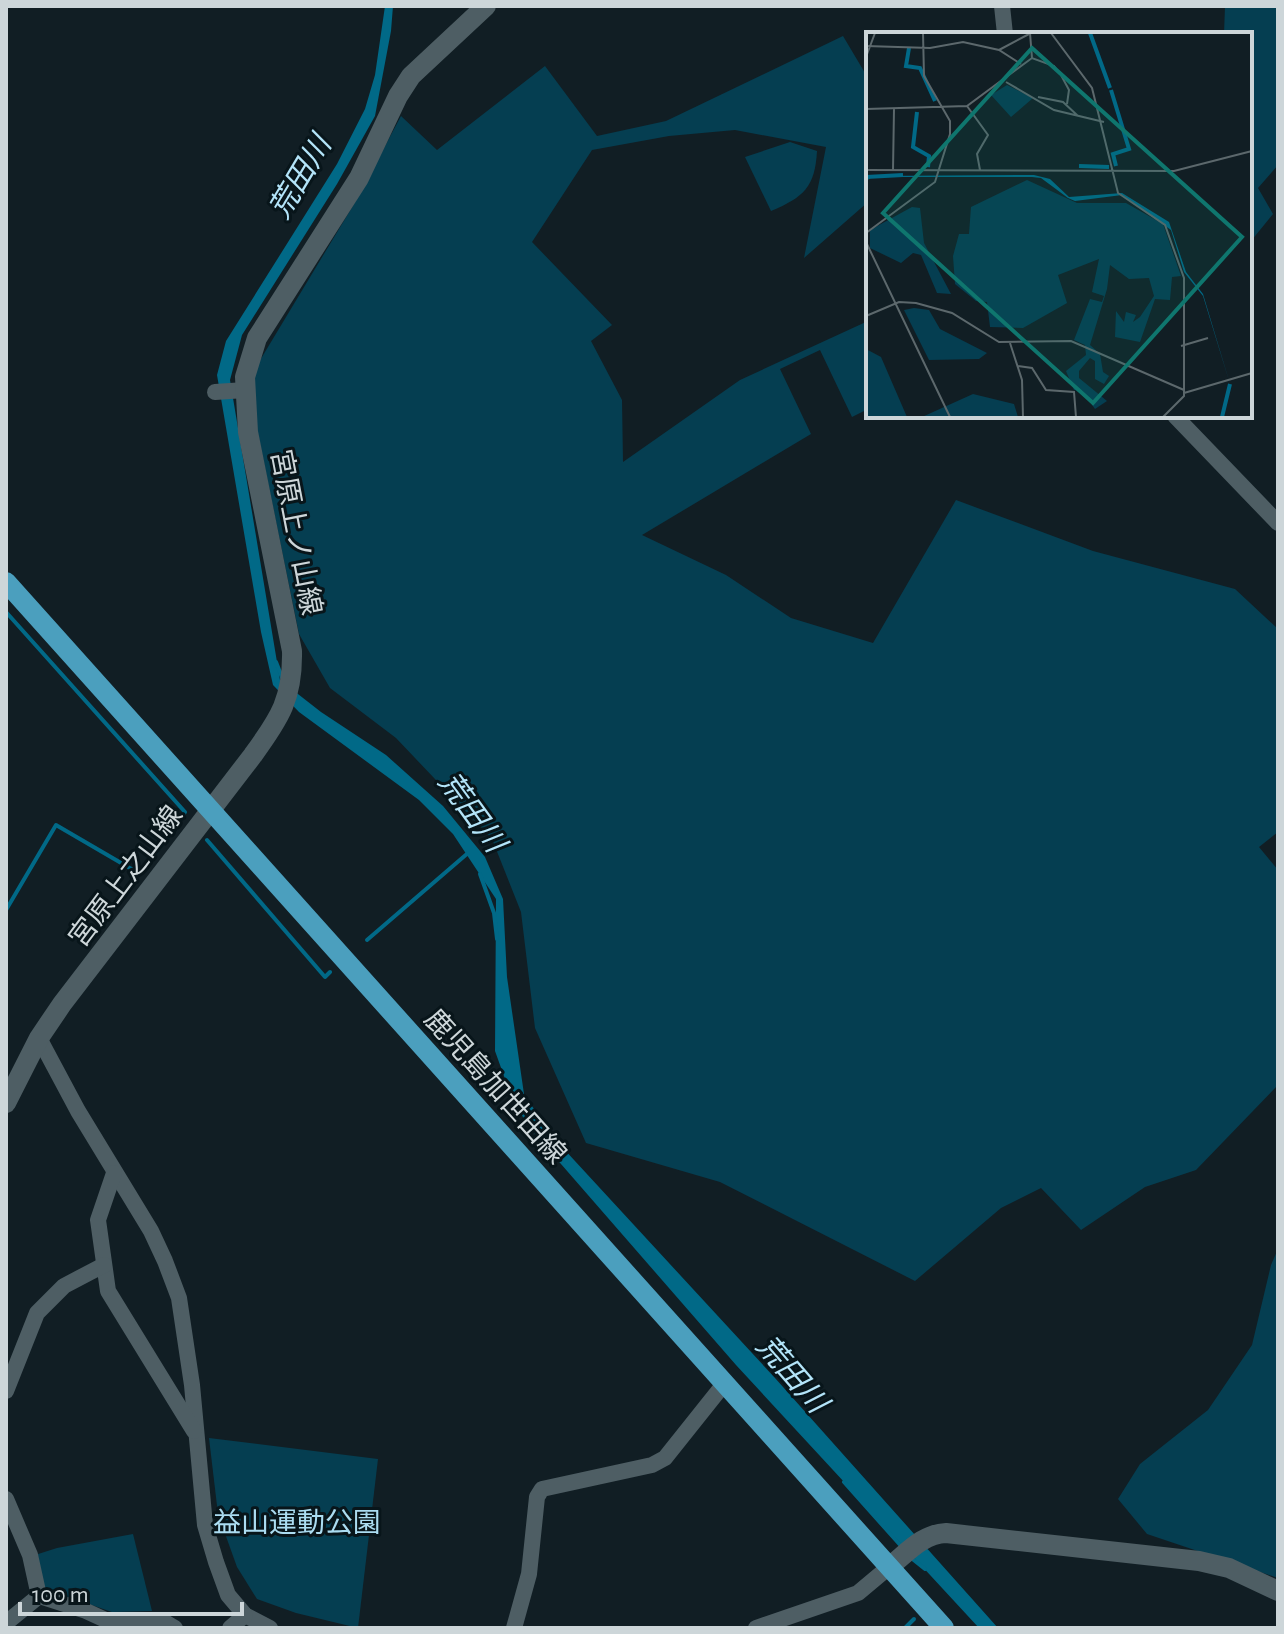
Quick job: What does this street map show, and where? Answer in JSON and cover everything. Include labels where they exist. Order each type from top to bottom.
[{"type":"main road","name":"鹿児島加世田線","points":[[6,582],[724,1384],[897,1561],[944,1628]]},
{"type":"street","points":[[215,392],[245,390],[248,360],[257,338],[370,160],[398,96],[411,76],[432,54],[486,6]]},
{"type":"street","points":[[1002,6],[1005,32]]},
{"type":"street","name":"宮原上ノ山線","points":[[245,390],[248,432],[292,651],[292,685]]},
{"type":"street","points":[[1177,418],[1278,523]]},
{"type":"street","name":"宮原上之山線","points":[[6,1103],[39,1038],[277,722],[292,685]]},
{"type":"street","points":[[39,1038],[114,1173],[151,1231],[179,1298],[205,1525],[228,1595],[245,1615],[270,1628]]},
{"type":"street","points":[[114,1173],[98,1220],[108,1291],[197,1436]]},
{"type":"street","points":[[6,1391],[37,1313],[64,1286],[104,1265]]},
{"type":"street","points":[[514,1628],[529,1574],[537,1497],[542,1489],[652,1465],[665,1458],[724,1384]]},
{"type":"street","points":[[6,1499],[30,1555],[39,1596]]},
{"type":"street","points":[[756,1628],[858,1593],[933,1533],[1199,1561],[1229,1568],[1278,1591]]},
{"type":"street","points":[[6,1623],[39,1596]]},
{"type":"street","points":[[39,1596],[86,1611],[110,1625],[165,1622],[175,1628]]},
{"type":"street","points":[[230,1628],[245,1615]]},
{"type":"green space","points":[[1225,6],[1278,6],[1278,165],[1258,188],[1273,214],[1252,240],[1252,32],[1224,32]]},
{"type":"green space","points":[[843,36],[866,75],[866,204],[804,258],[826,147],[735,130],[669,136],[592,150],[532,242],[612,325],[591,341],[622,400],[623,462],[740,380],[866,322],[866,410],[852,417],[820,350],[780,369],[811,434],[642,535],[726,575],[791,618],[873,643],[956,500],[1093,551],[1235,589],[1278,629],[1278,832],[1259,847],[1278,870],[1278,1085],[1196,1170],[1145,1187],[1081,1230],[1041,1188],[1001,1208],[915,1281],[720,1182],[586,1143],[535,1028],[521,912],[492,839],[396,738],[330,688],[299,634],[249,390],[253,372],[354,204],[401,116],[437,150],[545,66],[597,136],[666,121]]},
{"type":"green space","points":[[790,142],[817,151],[814,174],[800,195],[771,211],[745,157]]},
{"type":"green space","points":[[1278,1249],[1278,1578],[1147,1534],[1118,1499],[1140,1464],[1208,1410],[1252,1345],[1271,1265]]},
{"type":"green space","name":"益山運動公園","points":[[209,1438],[378,1459],[358,1628],[296,1613],[257,1599],[237,1567],[218,1514]]},
{"type":"green space","points":[[133,1534],[152,1611],[112,1612],[42,1588],[35,1555]]},
{"type":"shaded area","points":[[385,6],[393,6],[391,31],[375,116],[337,184],[242,335],[230,380],[280,680],[321,712],[386,755],[443,806],[485,857],[503,899],[507,977],[524,1094],[551,1135],[775,1378],[998,1628],[979,1628],[736,1365],[534,1133],[514,1104],[495,1051],[496,899],[453,834],[419,800],[299,712],[273,685],[217,375],[226,341],[337,164],[365,109],[375,75]]},
{"type":"waterway","points":[[6,612],[185,812],[140,874],[56,825],[6,910]]},
{"type":"waterway","name":"荒田川","points":[[276,662],[283,680]]},
{"type":"waterway","points":[[207,840],[325,977],[330,972]]},
{"type":"waterway","points":[[367,940],[468,853]]},
{"type":"waterway","name":"荒田川","points":[[480,874],[494,913],[497,939]]},
{"type":"waterway","name":"荒田川","points":[[844,1482],[902,1547]]},
{"type":"waterway","name":"荒田川","points":[[910,1557],[925,1569]]},
{"type":"waterway","points":[[905,1628],[914,1619]]}]
